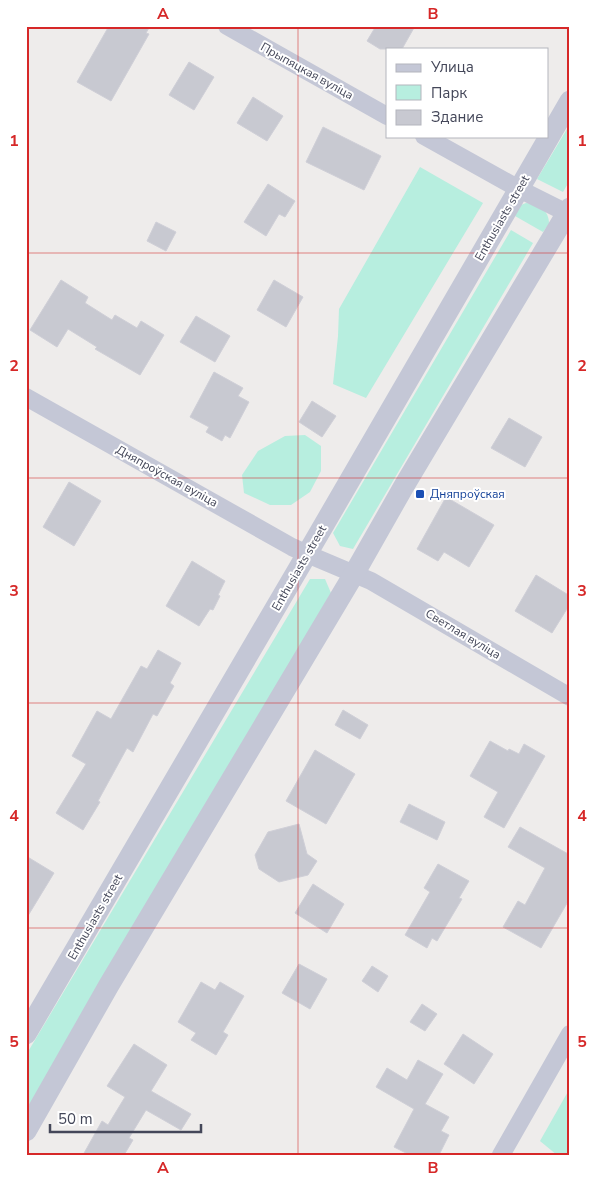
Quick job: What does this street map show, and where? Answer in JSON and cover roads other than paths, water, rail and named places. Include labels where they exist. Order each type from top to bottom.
[{"type":"street","name":"Прыпяцкая вуліца","points":[[227,26],[386,115]]},
{"type":"street","name":"Enthusiasts street","points":[[26,1034],[570,100]]},
{"type":"street","points":[[26,1131],[109,985],[568,210],[519,189],[428,138]]},
{"type":"street","name":"Дняпроўская вуліца","points":[[26,396],[307,554],[354,574]]},
{"type":"street","name":"Светлая вуліца","points":[[354,574],[371,580],[570,697]]},
{"type":"street","points":[[507,1152],[570,1034]]},
{"type":"place","name":"Дняпроўская","points":[[420,494]]}]
